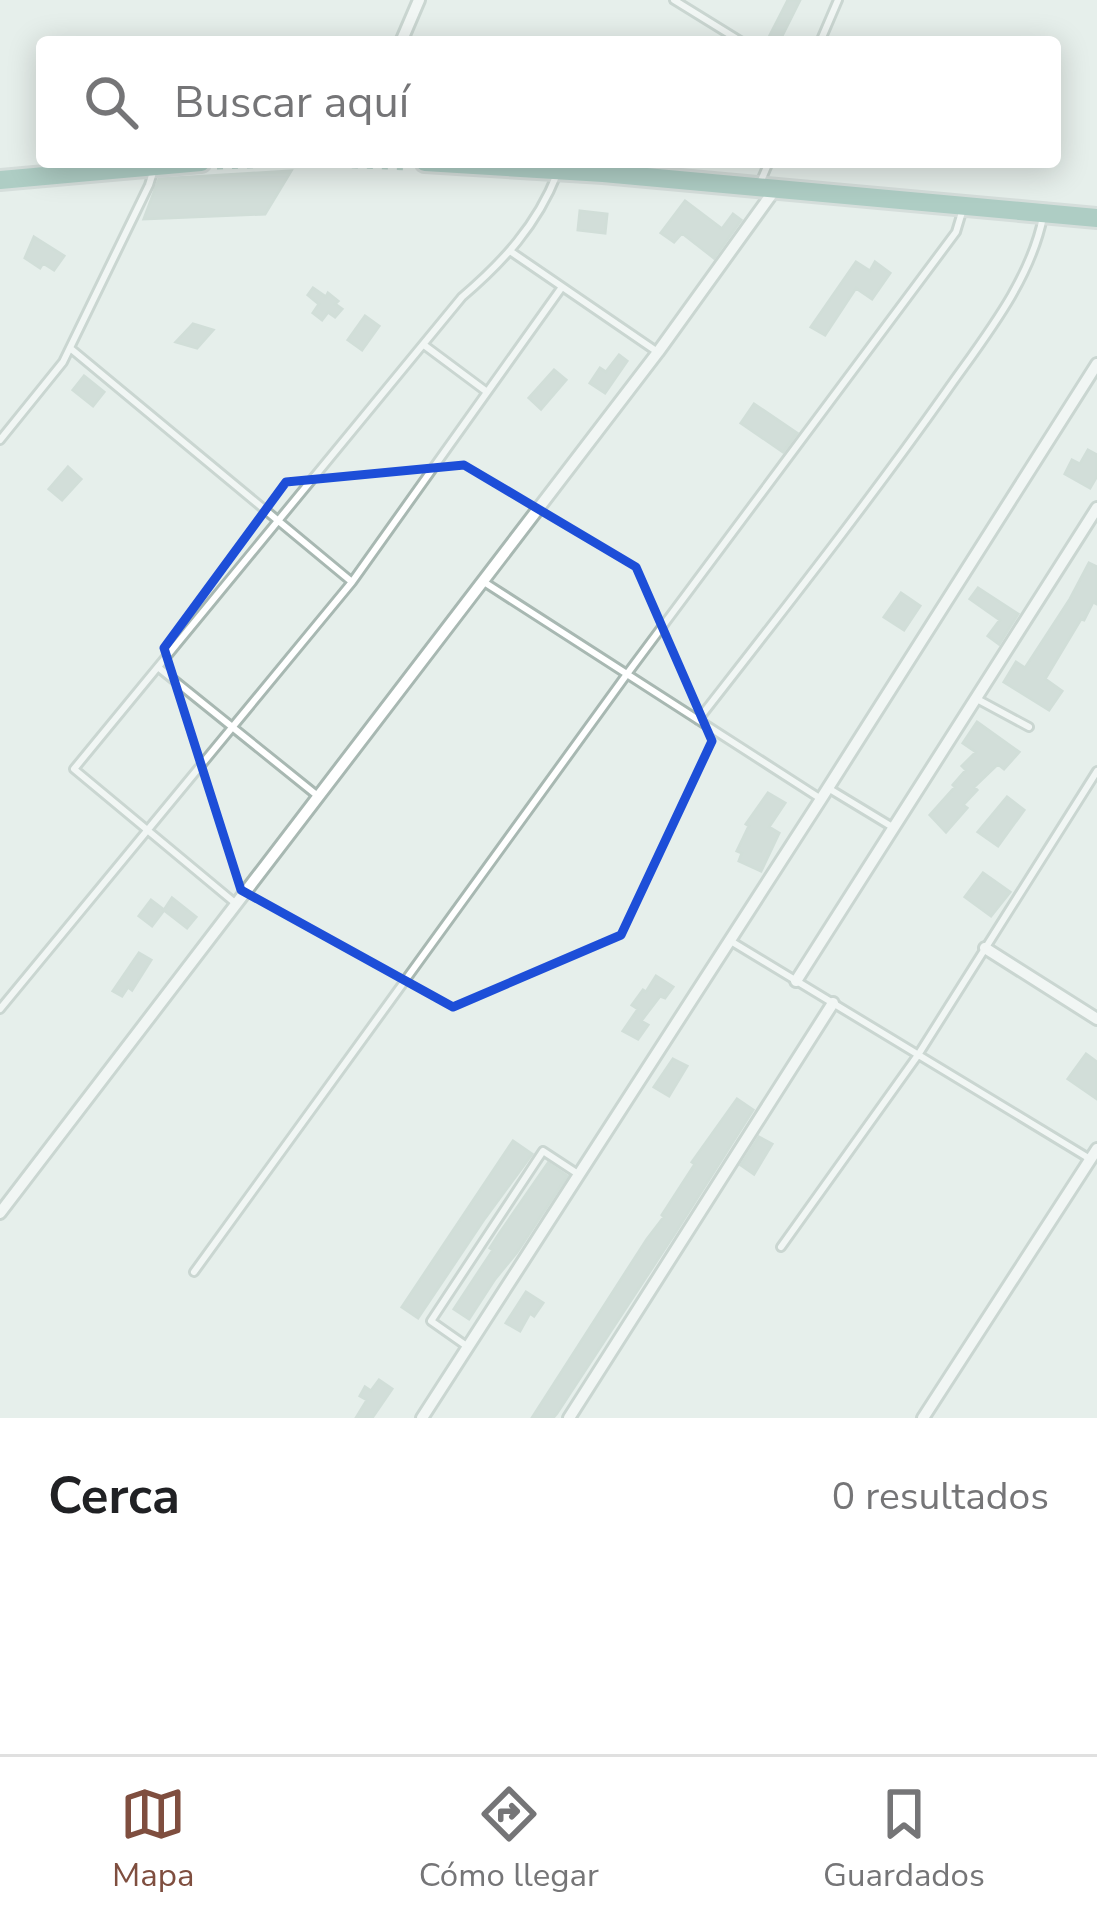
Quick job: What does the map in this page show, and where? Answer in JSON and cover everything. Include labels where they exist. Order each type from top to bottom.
[{"type":"main road","points":[[0,179],[122,168]]},
{"type":"main road","points":[[514,168],[1097,218]]},
{"type":"street","points":[[404,36],[419,0]]},
{"type":"street","points":[[0,1213],[658,352],[767,187]]},
{"type":"street","points":[[422,1418],[1097,364]]},
{"type":"street","points":[[796,981],[1097,508]]},
{"type":"street","points":[[986,948],[1097,1018]]},
{"type":"street","points":[[568,1418],[833,1003]]},
{"type":"street","points":[[923,1418],[1094,1154]]},
{"type":"lane","points":[[674,0],[732,36]]},
{"type":"lane","points":[[823,36],[838,0]]},
{"type":"lane","points":[[0,440],[70,348],[154,168]]},
{"type":"lane","points":[[767,187],[769,168]]},
{"type":"lane","points":[[235,903],[74,769],[462,297],[499,266],[539,214],[558,171]]},
{"type":"lane","points":[[194,1272],[627,674],[956,232],[964,206]]},
{"type":"lane","points":[[698,720],[886,477],[989,329],[1038,238],[1043,213]]},
{"type":"lane","points":[[510,251],[658,352]]},
{"type":"lane","points":[[0,1009],[352,582],[562,287]]},
{"type":"lane","points":[[424,345],[487,392]]},
{"type":"lane","points":[[70,348],[352,582]]},
{"type":"lane","points":[[484,582],[821,800]]},
{"type":"lane","points":[[159,668],[319,796]]},
{"type":"lane","points":[[976,699],[1029,728]]},
{"type":"lane","points":[[781,1247],[918,1055],[1097,771]]},
{"type":"lane","points":[[828,788],[894,828]]},
{"type":"lane","points":[[728,940],[1094,1154]]},
{"type":"lane","points":[[468,1347],[431,1321],[542,1151],[578,1174]]},
{"type":"highlighted area","points":[[464,465],[636,567],[712,741],[621,935],[453,1007],[241,890],[164,648],[286,482]]},
{"type":"building","points":[[788,0],[800,0],[782,36],[770,36]]},
{"type":"building","points":[[291,171],[265,214],[144,219],[159,179]]},
{"type":"building","points":[[685,201],[722,229],[733,214],[741,220],[714,258],[682,233],[674,242],[661,233]]},
{"type":"building","points":[[580,211],[607,214],[605,233],[578,230]]},
{"type":"building","points":[[34,237],[64,256],[54,270],[25,258]]},
{"type":"building","points":[[856,262],[870,271],[875,262],[890,273],[872,299],[856,288],[825,335],[811,327]]},
{"type":"building","points":[[313,288],[338,301],[335,304],[342,309],[335,317],[328,312],[322,320],[313,313],[319,304],[308,295]]},
{"type":"building","points":[[365,316],[379,326],[362,350],[348,340]]},
{"type":"building","points":[[193,324],[213,330],[197,348],[176,342]]},
{"type":"building","points":[[619,355],[627,361],[605,393],[590,383],[600,368],[606,372]]},
{"type":"building","points":[[554,370],[566,380],[541,409],[529,398]]},
{"type":"building","points":[[84,376],[104,392],[93,406],[73,390]]},
{"type":"building","points":[[754,404],[797,433],[783,452],[741,423]]},
{"type":"building","points":[[1088,450],[1097,455],[1097,476],[1090,488],[1065,474],[1072,460],[1080,464]]},
{"type":"building","points":[[68,467],[81,479],[62,500],[49,489]]},
{"type":"building","points":[[1089,563],[1097,567],[1097,604],[1093,602],[1081,619],[1045,679],[1062,691],[1049,710],[1004,682],[1016,662],[1025,668]]},
{"type":"building","points":[[978,588],[1018,614],[999,644],[988,636],[1000,620],[970,599]]},
{"type":"building","points":[[901,593],[920,606],[904,630],[884,617]]},
{"type":"building","points":[[977,722],[1019,752],[1004,769],[998,764],[974,787],[977,790],[963,805],[967,808],[946,832],[930,815],[955,787],[966,770],[962,766],[976,752],[963,743]]},
{"type":"building","points":[[768,793],[785,803],[769,827],[779,833],[761,871],[739,861],[742,853],[737,851],[746,824]]},
{"type":"building","points":[[1007,797],[1024,810],[998,846],[978,832]]},
{"type":"building","points":[[983,873],[1010,892],[991,916],[965,897]]},
{"type":"building","points":[[172,898],[196,917],[187,928],[164,910]]},
{"type":"building","points":[[151,900],[164,910],[152,926],[139,916]]},
{"type":"building","points":[[139,953],[151,960],[132,990],[128,987],[122,996],[113,991]]},
{"type":"building","points":[[656,976],[673,987],[641,1021],[648,1025],[638,1039],[623,1031],[638,1009],[632,1005]]},
{"type":"building","points":[[1086,1054],[1097,1062],[1097,1099],[1068,1079]]},
{"type":"building","points":[[673,1059],[687,1066],[669,1096],[654,1087]]},
{"type":"building","points":[[737,1099],[753,1110],[675,1233],[557,1413],[553,1418],[532,1418],[664,1217],[692,1162]]},
{"type":"building","points":[[759,1137],[772,1144],[754,1174],[741,1165]]},
{"type":"building","points":[[513,1141],[532,1154],[418,1318],[402,1307]]},
{"type":"building","points":[[548,1163],[567,1176],[469,1319],[454,1309]]},
{"type":"building","points":[[526,1292],[543,1303],[534,1316],[530,1313],[520,1331],[506,1323]]},
{"type":"building","points":[[379,1380],[392,1389],[372,1418],[356,1418],[367,1400],[360,1396],[365,1387],[371,1391]]}]
